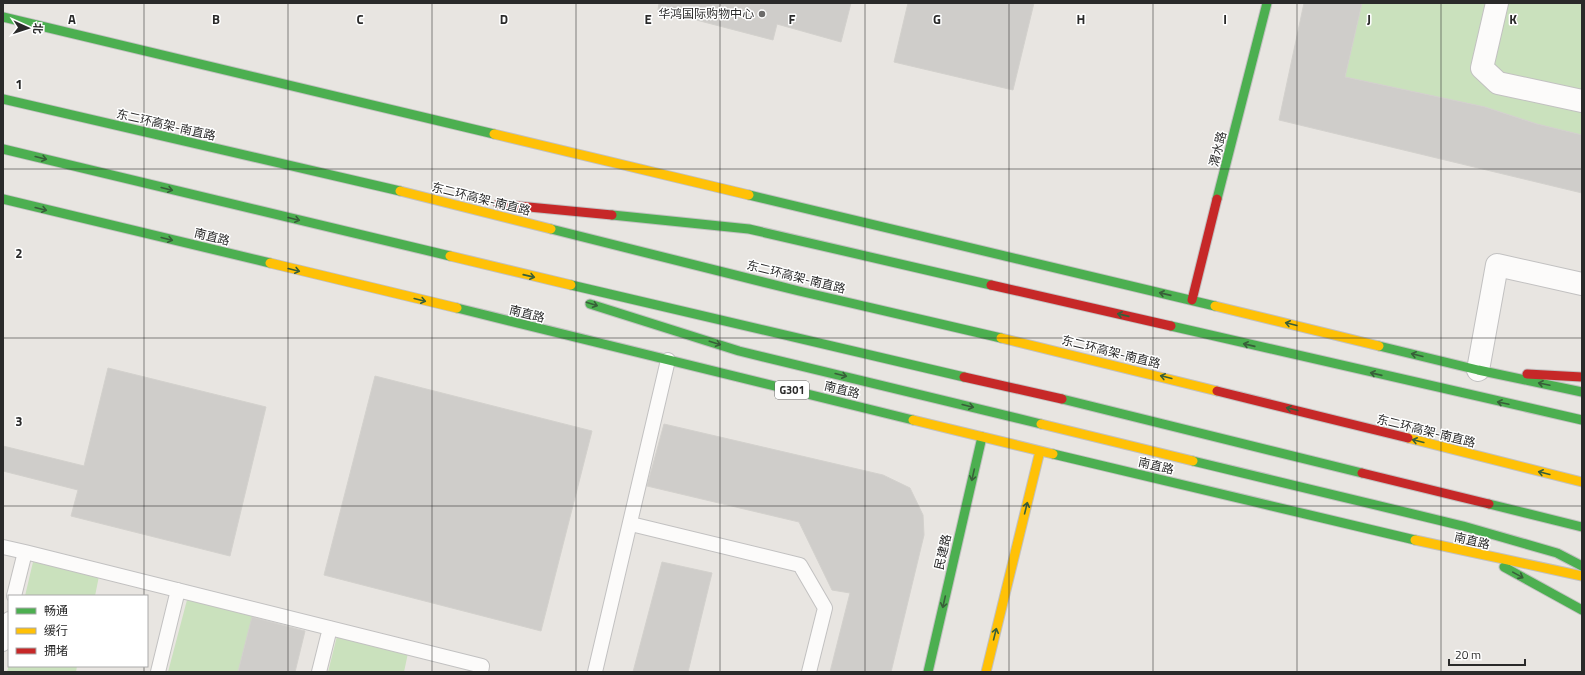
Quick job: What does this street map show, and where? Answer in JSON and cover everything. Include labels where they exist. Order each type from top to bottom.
[{"type":"main road","name":"渭水路","points":[[1192,300],[1267,3]]},
{"type":"main road","points":[[3,17],[1192,300],[1478,370],[1582,392]]},
{"type":"main road","name":"东二环高架-南直路","points":[[3,100],[424,197],[799,291],[1103,362],[1582,482]]},
{"type":"main road","points":[[3,149],[421,250],[1092,406],[1582,527]]},
{"type":"main road","points":[[424,197],[749,229],[1502,403],[1582,420]]},
{"type":"main road","name":"南直路","points":[[3,200],[1040,451],[1484,556],[1582,576]]},
{"type":"main road","points":[[421,250],[534,286]]},
{"type":"main road","points":[[580,300],[739,351],[1463,526],[1557,553],[1582,566]]},
{"type":"main road","points":[[1478,370],[1582,377]]},
{"type":"main road","name":"民建路","points":[[928,672],[982,437]]},
{"type":"main road","points":[[986,672],[1040,451]]},
{"type":"main road","points":[[1484,556],[1582,610]]},
{"type":"street","points":[[1497,3],[1482,68],[1498,83],[1582,101]]},
{"type":"street","points":[[1478,370],[1497,265],[1582,284]]},
{"type":"lane","points":[[595,672],[631,524],[668,360]]},
{"type":"lane","points":[[631,524],[800,565],[824,608],[809,672]]},
{"type":"lane","points":[[3,547],[482,666],[481,672]]},
{"type":"lane","points":[[14,595],[25,552]]},
{"type":"lane","points":[[158,672],[178,590]]},
{"type":"lane","points":[[3,644],[8,623]]},
{"type":"lane","points":[[319,672],[330,628]]},
{"type":"green space","points":[[1362,3],[1582,3],[1582,135],[1537,124],[1485,107],[1345,77]]},
{"type":"green space","points":[[33,562],[99,576],[95,595],[25,595]]},
{"type":"green space","points":[[187,600],[253,615],[238,672],[168,672]]},
{"type":"green space","points":[[337,636],[408,653],[404,672],[328,672]]},
{"type":"green space","points":[[8,667],[77,667],[76,672],[7,672]]},
{"type":"building","name":"华鸿国际购物中心","points":[[659,3],[851,3],[841,42],[777,24],[773,40],[658,10]]},
{"type":"building","points":[[908,3],[1034,3],[1013,90],[894,62]]},
{"type":"building","points":[[1304,3],[1362,3],[1345,77],[1485,107],[1537,124],[1582,135],[1582,193],[1279,120]]},
{"type":"building","points":[[108,368],[266,407],[230,556],[71,516],[78,490],[3,471],[3,446],[84,466]]},
{"type":"building","points":[[375,376],[592,431],[541,631],[324,575]]},
{"type":"building","points":[[664,424],[883,475],[910,488],[923,515],[924,535],[891,672],[830,672],[850,593],[832,590],[799,522],[647,486]]},
{"type":"building","points":[[662,562],[712,573],[688,672],[633,672]]},
{"type":"building","points":[[252,617],[305,631],[295,672],[238,672]]},
{"type":"traffic: fast","points":[[1217,199],[1267,3]]},
{"type":"traffic: fast","points":[[3,17],[494,134]]},
{"type":"traffic: fast","points":[[3,99],[400,191]]},
{"type":"traffic: fast","points":[[3,149],[450,256]]},
{"type":"traffic: fast","points":[[749,195],[1215,306]]},
{"type":"traffic: fast","points":[[3,199],[270,263]]},
{"type":"traffic: fast","points":[[612,215],[749,229],[991,285]]},
{"type":"traffic: fast","points":[[551,229],[799,291],[1001,338]]},
{"type":"traffic: fast","points":[[571,285],[964,377]]},
{"type":"traffic: fast","points":[[590,304],[739,351],[1041,424]]},
{"type":"traffic: fast","points":[[457,308],[913,420]]},
{"type":"traffic: fast","points":[[1171,326],[1582,420]]},
{"type":"traffic: fast","points":[[1379,346],[1478,370],[1582,392]]},
{"type":"traffic: fast","points":[[1062,399],[1362,473]]},
{"type":"traffic: fast","points":[[928,672],[982,437]]},
{"type":"traffic: fast","points":[[1053,454],[1415,540]]},
{"type":"traffic: fast","points":[[1193,461],[1463,526],[1557,553],[1582,566]]},
{"type":"traffic: fast","points":[[1489,504],[1582,527]]},
{"type":"traffic: fast","points":[[1504,567],[1582,610]]},
{"type":"traffic: slow","points":[[494,134],[749,195]]},
{"type":"traffic: slow","points":[[400,191],[551,229]]},
{"type":"traffic: slow","points":[[450,256],[571,285]]},
{"type":"traffic: slow","points":[[270,263],[457,308]]},
{"type":"traffic: slow","points":[[1215,306],[1379,346]]},
{"type":"traffic: slow","points":[[1001,338],[1217,391]]},
{"type":"traffic: slow","points":[[913,420],[1053,454]]},
{"type":"traffic: slow","points":[[1041,424],[1193,461]]},
{"type":"traffic: slow","points":[[1408,438],[1582,482]]},
{"type":"traffic: slow","points":[[986,672],[1040,451]]},
{"type":"traffic: slow","points":[[1415,540],[1582,576]]},
{"type":"traffic: jam","points":[[1192,300],[1217,199]]},
{"type":"traffic: jam","points":[[498,204],[612,215]]},
{"type":"traffic: jam","points":[[991,285],[1171,326]]},
{"type":"traffic: jam","points":[[1527,374],[1582,377]]},
{"type":"traffic: jam","points":[[964,377],[1062,399]]},
{"type":"traffic: jam","points":[[1217,391],[1408,438]]},
{"type":"traffic: jam","points":[[1362,473],[1489,504]]},
{"type":"place","name":"华鸿国际购物中心","points":[[762,14]]}]
